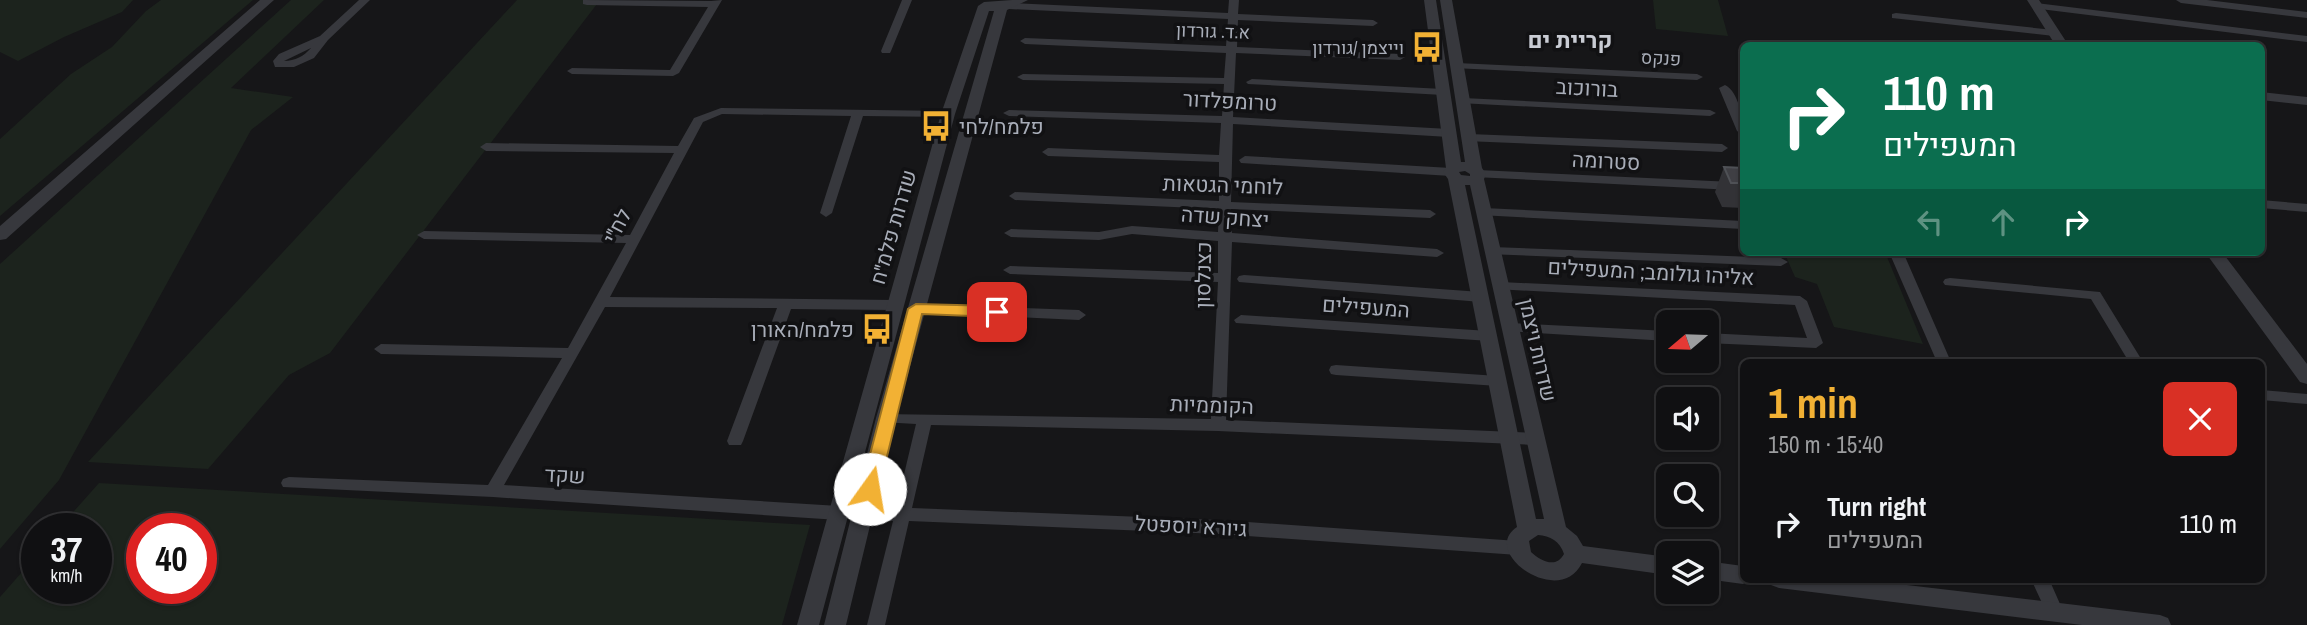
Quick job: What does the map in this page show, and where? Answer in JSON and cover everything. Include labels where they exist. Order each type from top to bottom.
[{"type":"street","points":[[0,235],[268,0]]},
{"type":"street","points":[[324,38],[365,0]]},
{"type":"street","points":[[886,51],[907,0]]},
{"type":"street","points":[[992,5],[1022,0]]},
{"type":"street","name":"כצנלסון","points":[[1218,425],[1225,278],[1224,159],[1234,0]]},
{"type":"street","points":[[1430,0],[1454,173],[1528,529]]},
{"type":"street","name":"שדרות ויצמן","points":[[1446,0],[1483,212],[1557,531]]},
{"type":"street","points":[[2181,0],[2246,4],[2307,15]]},
{"type":"street","points":[[587,2],[716,2]]},
{"type":"street","points":[[572,71],[673,72],[716,2]]},
{"type":"street","points":[[2034,3],[2060,42]]},
{"type":"street","points":[[2034,3],[2307,38]]},
{"type":"street","points":[[2246,4],[2272,34]]},
{"type":"street","points":[[992,5],[1373,23]]},
{"type":"street","name":"שדרות פלמ\"ח","points":[[808,625],[948,114],[992,5]]},
{"type":"street","name":"שדרות פלמ\"ח","points":[[835,625],[992,5]]},
{"type":"street","points":[[1896,16],[2054,33]]},
{"type":"street","name":"א.ד. גורדון","points":[[1025,41],[1400,57]]},
{"type":"street","name":"פנקס","points":[[1457,65],[1697,77]]},
{"type":"street","points":[[1023,77],[1228,81]]},
{"type":"street","points":[[1252,82],[1443,92]]},
{"type":"street","points":[[1725,88],[1740,124]]},
{"type":"street","points":[[2265,96],[2307,101]]},
{"type":"street","name":"בורוכוב","points":[[1463,101],[1710,113]]},
{"type":"street","name":"לח\"י","points":[[493,491],[601,302],[698,120],[721,111],[948,114]]},
{"type":"street","points":[[826,213],[858,113]]},
{"type":"street","name":"טרומפלדור","points":[[1009,113],[1226,120],[1449,133]]},
{"type":"street","points":[[1469,138],[1723,148]]},
{"type":"street","points":[[486,147],[681,150]]},
{"type":"street","points":[[1048,152],[1224,159]]},
{"type":"street","points":[[1245,160],[1454,173],[1465,181],[1476,174]]},
{"type":"street","name":"סטרומה","points":[[1476,174],[1733,186]]},
{"type":"street","name":"לוחמי הגטאות","points":[[1015,196],[1430,214]]},
{"type":"street","points":[[2265,204],[2307,208]]},
{"type":"street","points":[[1483,212],[1740,225]]},
{"type":"street","name":"יצחק שדה","points":[[1011,233],[1098,236],[1132,230],[1437,253]]},
{"type":"street","points":[[424,235],[633,239]]},
{"type":"street","points":[[1492,251],[1781,262]]},
{"type":"street","points":[[1898,256],[1943,359]]},
{"type":"street","points":[[2216,256],[2307,377]]},
{"type":"street","points":[[1010,270],[1225,278]]},
{"type":"street","points":[[1244,279],[1480,297]]},
{"type":"street","points":[[1950,282],[2095,295],[2134,359]]},
{"type":"street","name":"אליהו גולומב; המעפילים","points":[[1500,286],[1800,301],[1816,343],[1719,339]]},
{"type":"street","points":[[601,302],[894,304]]},
{"type":"street","points":[[735,441],[786,303]]},
{"type":"street","points":[[916,309],[1079,314]]},
{"type":"street","name":"המעפילים","points":[[1241,320],[1489,336]]},
{"type":"street","points":[[1510,328],[1656,335]]},
{"type":"street","points":[[381,349],[572,353]]},
{"type":"street","points":[[1336,370],[1498,381]]},
{"type":"street","points":[[2265,395],[2307,399]]},
{"type":"street","name":"הקוממיות","points":[[886,418],[1218,425],[1535,439]]},
{"type":"street","points":[[876,625],[925,419]]},
{"type":"street","name":"שקד","points":[[289,483],[493,491],[839,513]]},
{"type":"street","name":"גיורא יוספטל","points":[[864,513],[1219,527],[1518,548]]},
{"type":"street","points":[[1542,527],[1557,531],[1570,541],[1575,554],[1569,567],[1553,572],[1527,563],[1518,548],[1519,537],[1528,529],[1542,527]]},
{"type":"street","points":[[1575,554],[1656,564]]},
{"type":"street","points":[[1719,572],[1740,575]]},
{"type":"street","points":[[1811,583],[2160,625]]},
{"type":"street","points":[[2042,583],[2055,613]]},
{"type":"shaded area","points":[[0,0],[133,0],[122,12],[64,37],[18,61],[0,52]]},
{"type":"shaded area","points":[[161,0],[253,0],[0,216],[0,139],[71,74],[112,47],[146,11]]},
{"type":"shaded area","points":[[291,0],[324,0],[231,88],[293,97],[251,130],[59,480],[31,513],[21,513],[21,524],[0,549],[0,264]]},
{"type":"shaded area","points":[[517,0],[600,0],[330,353],[289,375],[208,469],[88,462]]},
{"type":"shaded area","points":[[1653,0],[1718,0],[1728,36],[1656,29]]},
{"type":"shaded area","points":[[1786,256],[1887,256],[1923,344],[1834,327],[1817,284],[1795,277]]},
{"type":"shaded area","points":[[99,483],[810,525],[782,625],[0,625],[0,597],[21,573],[21,604],[112,604],[112,513],[72,513]]},
{"type":"building","points":[[1724,167],[1740,168],[1740,183],[1731,183]]},
{"type":"place","name":"וייצמן /גורדון","points":[[1427,47]]},
{"type":"place","name":"פלמח/לחי","points":[[936,126]]},
{"type":"place","name":"פלמח/האורן","points":[[877,329]]},
{"type":"district","name":"קריית ים","points":[[1570,39]]},
{"type":"route","points":[[870,489],[916,309],[997,312]]}]
